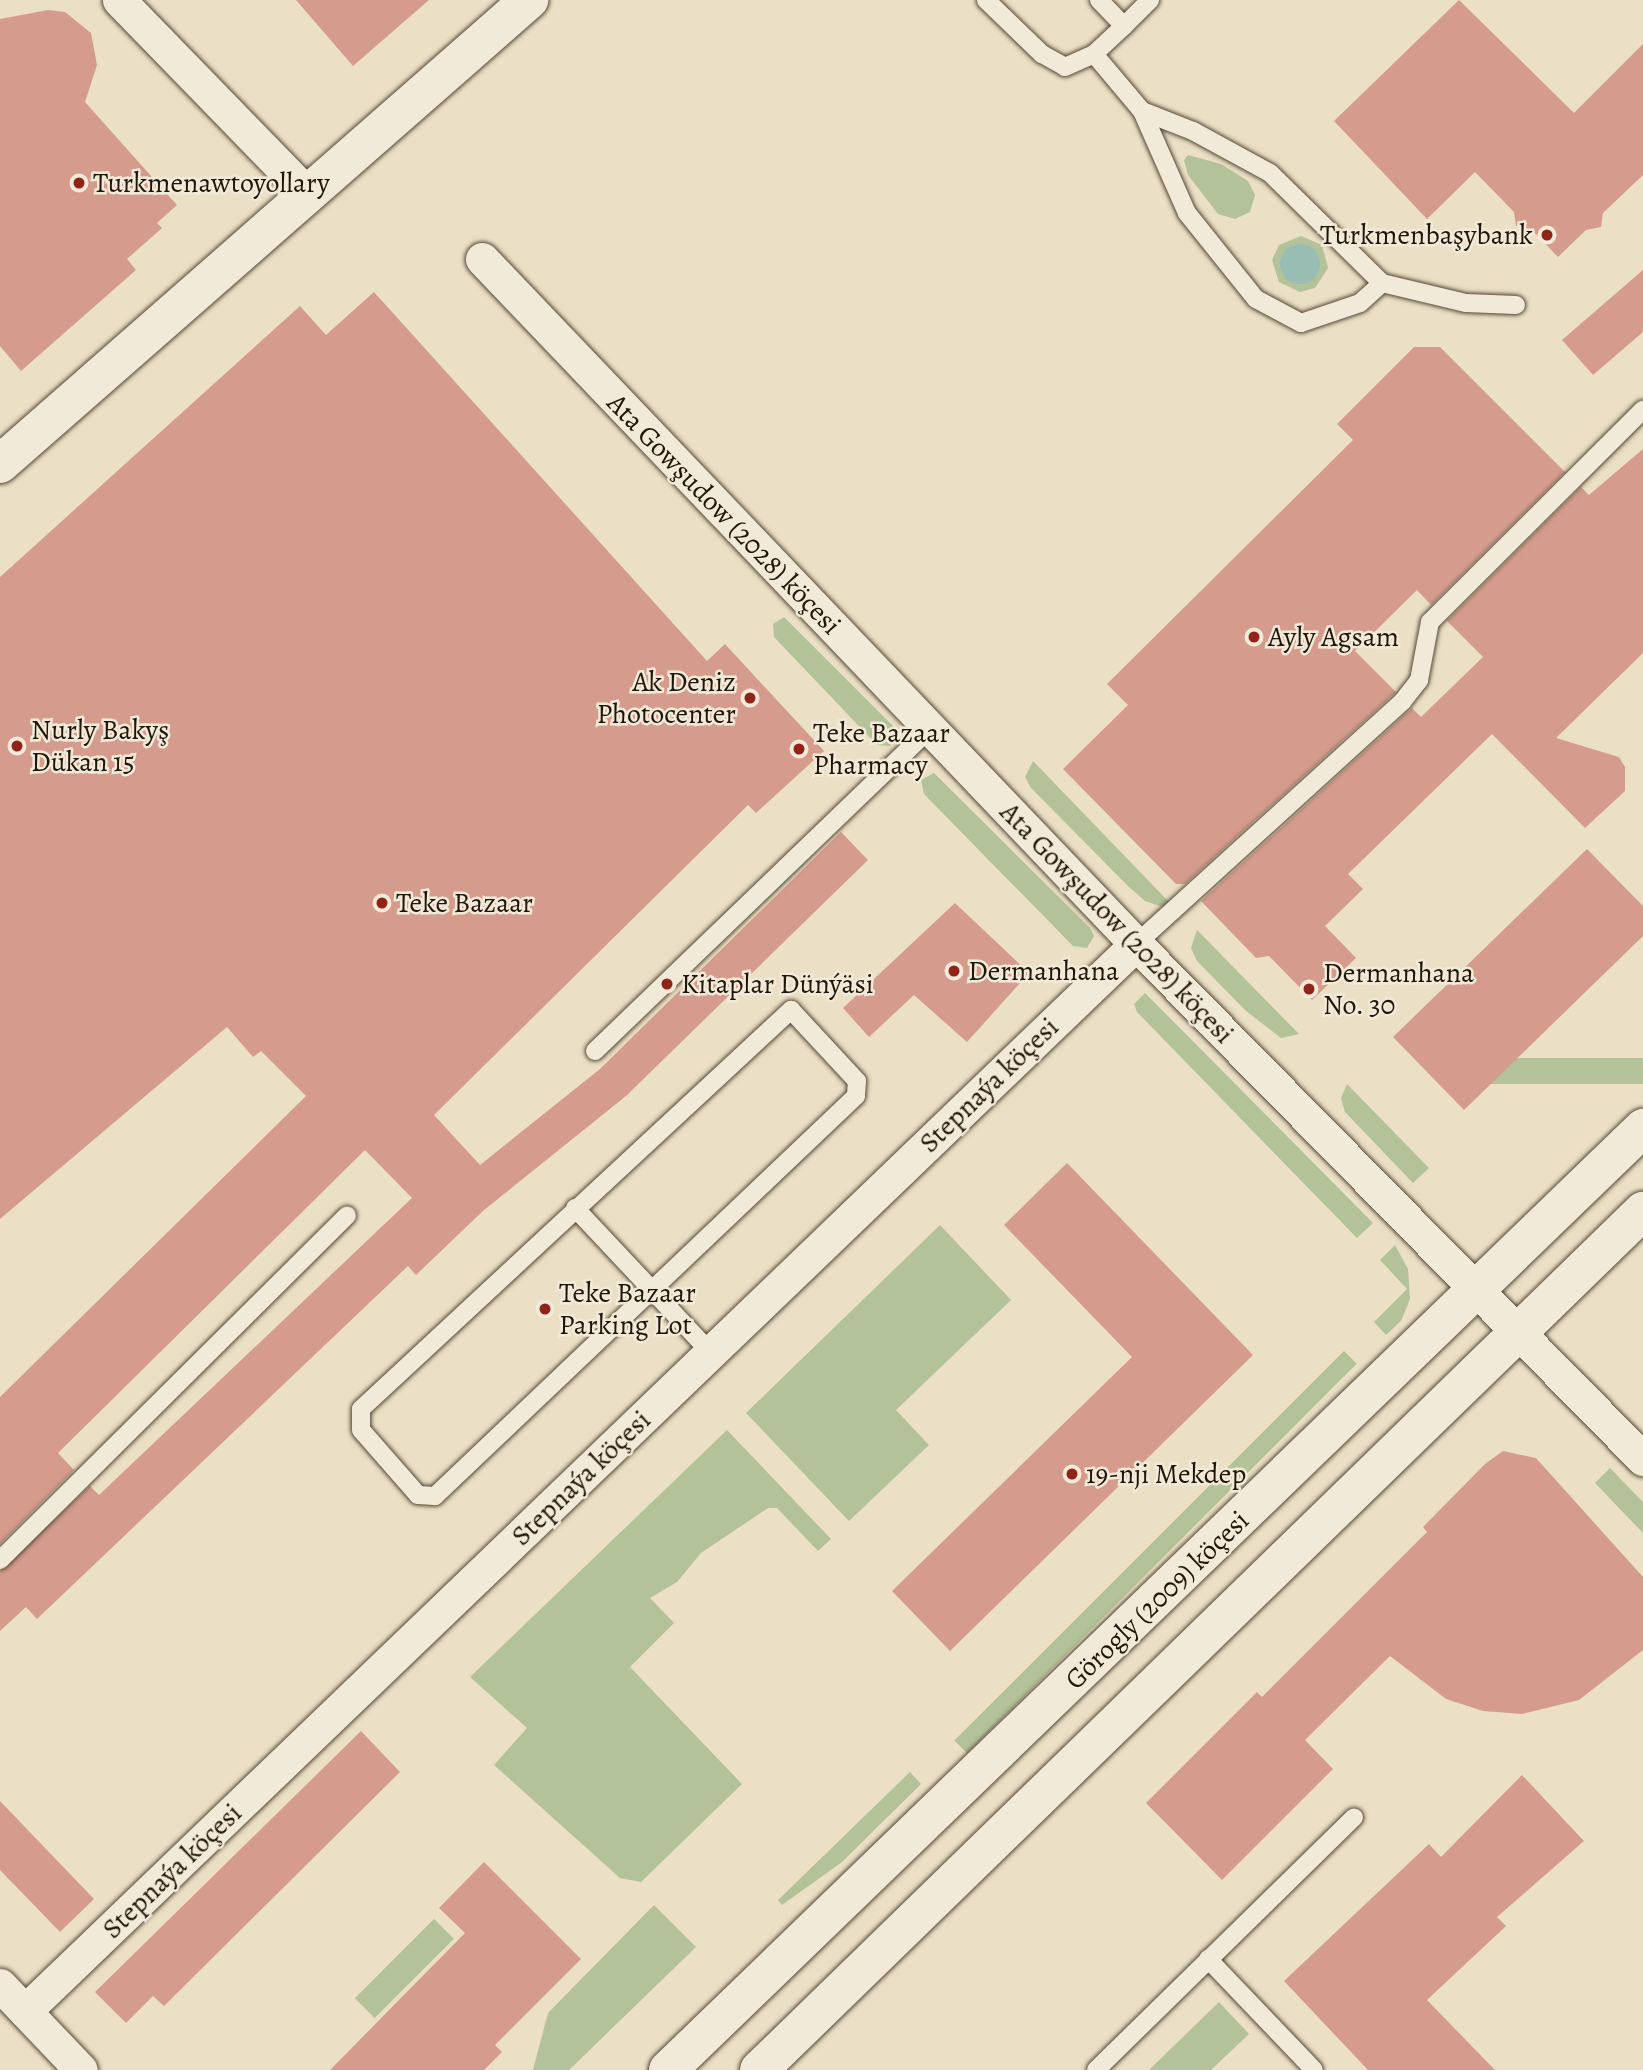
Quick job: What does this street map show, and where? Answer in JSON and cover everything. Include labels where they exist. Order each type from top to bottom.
[{"type":"main road","points":[[0,464],[306,192],[528,0]]},
{"type":"main road","name":"Görogly (2009) köçesi","points":[[668,2070],[1643,1128]]},
{"type":"main road","points":[[759,2070],[1643,1211]]},
{"type":"street","points":[[119,0],[306,192]]},
{"type":"street","name":"Ata Gowşudow (2028) köçesi","points":[[482,259],[1136,944],[1479,1288],[1643,1459]]},
{"type":"street","name":"Stepnaýa köçesi","points":[[25,2011],[1136,944]]},
{"type":"street","points":[[0,1985],[81,2070]]},
{"type":"lane","points":[[986,0],[1042,54],[1065,67],[1094,54],[1150,0]]},
{"type":"lane","points":[[1099,0],[1124,26]]},
{"type":"lane","points":[[1094,54],[1142,111],[1187,213],[1256,299],[1301,323],[1360,303],[1382,283]]},
{"type":"lane","points":[[1142,111],[1193,131],[1269,173],[1382,283],[1466,303],[1516,305]]},
{"type":"lane","points":[[1136,944],[1402,702],[1419,680],[1430,622],[1643,410]]},
{"type":"lane","points":[[595,1051],[929,730]]},
{"type":"lane","points":[[783,1011],[798,1013],[857,1081],[856,1096],[435,1496],[418,1494],[361,1430],[360,1409],[575,1208],[783,1011]]},
{"type":"lane","points":[[575,1208],[710,1353]]},
{"type":"lane","points":[[0,1560],[347,1215]]},
{"type":"lane","points":[[1096,2070],[1354,1816]]},
{"type":"lane","points":[[1208,1959],[1314,2070]]},
{"type":"green space","points":[[1188,155],[1221,164],[1248,181],[1255,195],[1250,212],[1235,219],[1218,214],[1188,175],[1184,160]]},
{"type":"green space","points":[[1301,236],[1322,245],[1328,268],[1315,288],[1300,292],[1279,282],[1272,260],[1279,245]]},
{"type":"green space","points":[[784,617],[895,728],[898,734],[890,746],[877,745],[774,637],[773,624]]},
{"type":"green space","points":[[1033,761],[1170,903],[1166,908],[1145,901],[1128,886],[1031,788],[1025,777]]},
{"type":"green space","points":[[934,773],[1091,929],[1094,936],[1087,948],[1073,946],[924,794],[921,780]]},
{"type":"green space","points":[[1197,930],[1299,1034],[1281,1038],[1246,1011],[1197,961],[1191,948]]},
{"type":"green space","points":[[1145,993],[1373,1223],[1357,1238],[1137,1012],[1134,1004]]},
{"type":"green space","points":[[1482,1058],[1643,1058],[1643,1084],[1482,1084]]},
{"type":"green space","points":[[1347,1084],[1429,1168],[1413,1183],[1345,1112],[1341,1098]]},
{"type":"green space","points":[[940,1225],[1011,1300],[896,1410],[929,1445],[849,1521],[746,1413]]},
{"type":"green space","points":[[1395,1245],[1408,1269],[1410,1299],[1401,1321],[1386,1335],[1374,1322],[1407,1289],[1380,1260]]},
{"type":"green space","points":[[1344,1351],[1357,1364],[967,1753],[954,1741]]},
{"type":"green space","points":[[727,1430],[831,1539],[818,1551],[777,1508],[768,1508],[701,1553],[677,1582],[650,1598],[674,1623],[630,1667],[742,1784],[641,1882],[620,1878],[494,1765],[527,1728],[470,1677]]},
{"type":"green space","points":[[1610,1468],[1643,1502],[1643,1533],[1595,1483]]},
{"type":"green space","points":[[910,1772],[921,1784],[842,1862],[782,1905],[778,1900]]},
{"type":"green space","points":[[654,1905],[696,1947],[569,2070],[533,2070],[548,2013]]},
{"type":"green space","points":[[434,1919],[454,1939],[375,2018],[355,1998]]},
{"type":"green space","points":[[1219,2002],[1249,2034],[1211,2070],[1149,2070]]},
{"type":"water","points":[[1300,244],[1308,245],[1314,250],[1319,256],[1319,272],[1314,278],[1308,283],[1300,284],[1292,283],[1286,278],[1281,272],[1280,264],[1281,256],[1286,250],[1292,245]]},
{"type":"building","points":[[296,0],[429,0],[353,66]]},
{"type":"building","points":[[1459,0],[1574,113],[1643,44],[1643,175],[1603,213],[1601,227],[1586,230],[1558,257],[1532,230],[1516,226],[1514,212],[1475,172],[1427,219],[1334,121]]},
{"type":"building","name":"Turkmenawtoyollary","points":[[48,10],[65,12],[91,33],[97,65],[85,102],[177,205],[157,223],[162,228],[127,259],[136,270],[21,371],[0,346],[0,19]]},
{"type":"building","points":[[1643,270],[1643,332],[1593,375],[1562,340]]},
{"type":"building","name":"Teke Bazaar","points":[[374,292],[707,661],[725,644],[824,751],[756,813],[748,805],[434,1115],[480,1165],[600,1069],[841,832],[868,860],[626,1096],[484,1210],[416,1275],[408,1266],[37,1619],[26,1607],[0,1631],[0,1571],[90,1486],[99,1495],[412,1198],[365,1150],[58,1453],[74,1470],[0,1544],[0,1397],[306,1096],[261,1051],[253,1057],[227,1027],[0,1219],[0,577],[300,306],[326,335]]},
{"type":"building","points":[[1414,347],[1440,347],[1565,472],[1431,605],[1417,590],[1355,651],[1396,692],[1185,884],[1176,884],[1063,769],[1128,705],[1107,684],[1353,440],[1337,424]]},
{"type":"building","points":[[1643,449],[1643,653],[1556,738],[1619,757],[1625,767],[1625,791],[1585,828],[1492,734],[1348,874],[1363,889],[1325,926],[1356,958],[1312,1000],[1269,956],[1256,958],[1201,901],[1412,708],[1421,717],[1483,657],[1447,621],[1581,487],[1589,495]]},
{"type":"building","points":[[1587,849],[1643,906],[1643,936],[1464,1110],[1393,1037]]},
{"type":"building","points":[[955,903],[1029,973],[967,1042],[914,995],[869,1037],[843,1008]]},
{"type":"building","name":"19-nji Mekdep","points":[[1067,1163],[1253,1355],[950,1651],[892,1591],[1132,1357],[1004,1225]]},
{"type":"building","points":[[1503,1451],[1536,1458],[1643,1577],[1643,1650],[1579,1700],[1522,1714],[1483,1711],[1446,1699],[1390,1656],[1305,1740],[1333,1769],[1222,1880],[1146,1803],[1257,1692],[1262,1697],[1427,1532],[1423,1527],[1485,1464]]},
{"type":"building","points":[[361,1731],[400,1772],[164,2006],[153,1996],[126,2023],[95,1992]]},
{"type":"building","points":[[1522,1775],[1584,1841],[1497,1917],[1506,1926],[1427,2000],[1495,2070],[1368,2070],[1284,1981],[1429,1844],[1441,1857]]},
{"type":"building","points":[[0,1801],[94,1899],[60,1932],[0,1870]]},
{"type":"building","points":[[484,1862],[581,1959],[495,2045],[502,2052],[484,2070],[330,2070],[465,1933],[439,1908]]},
{"type":"place","name":"Turkmenawtoyollary","points":[[79,183]]},
{"type":"place","name":"Turkmenbaşybank","points":[[1547,235]]},
{"type":"place","name":"Ayly Agsam","points":[[1254,637]]},
{"type":"place","name":"Ak Deniz Photocenter","points":[[750,698]]},
{"type":"place","name":"Nurly Bakyş Dükan 15","points":[[17,746]]},
{"type":"place","name":"Teke Bazaar Pharmacy","points":[[799,749]]},
{"type":"place","name":"Teke Bazaar","points":[[382,903]]},
{"type":"place","name":"Dermanhana","points":[[954,971]]},
{"type":"place","name":"Kitaplar Dünýäsi","points":[[667,984]]},
{"type":"place","name":"Dermanhana No. 30","points":[[1309,989]]},
{"type":"place","name":"Teke Bazaar Parking Lot","points":[[545,1309]]},
{"type":"place","name":"19-nji Mekdep","points":[[1072,1474]]}]
